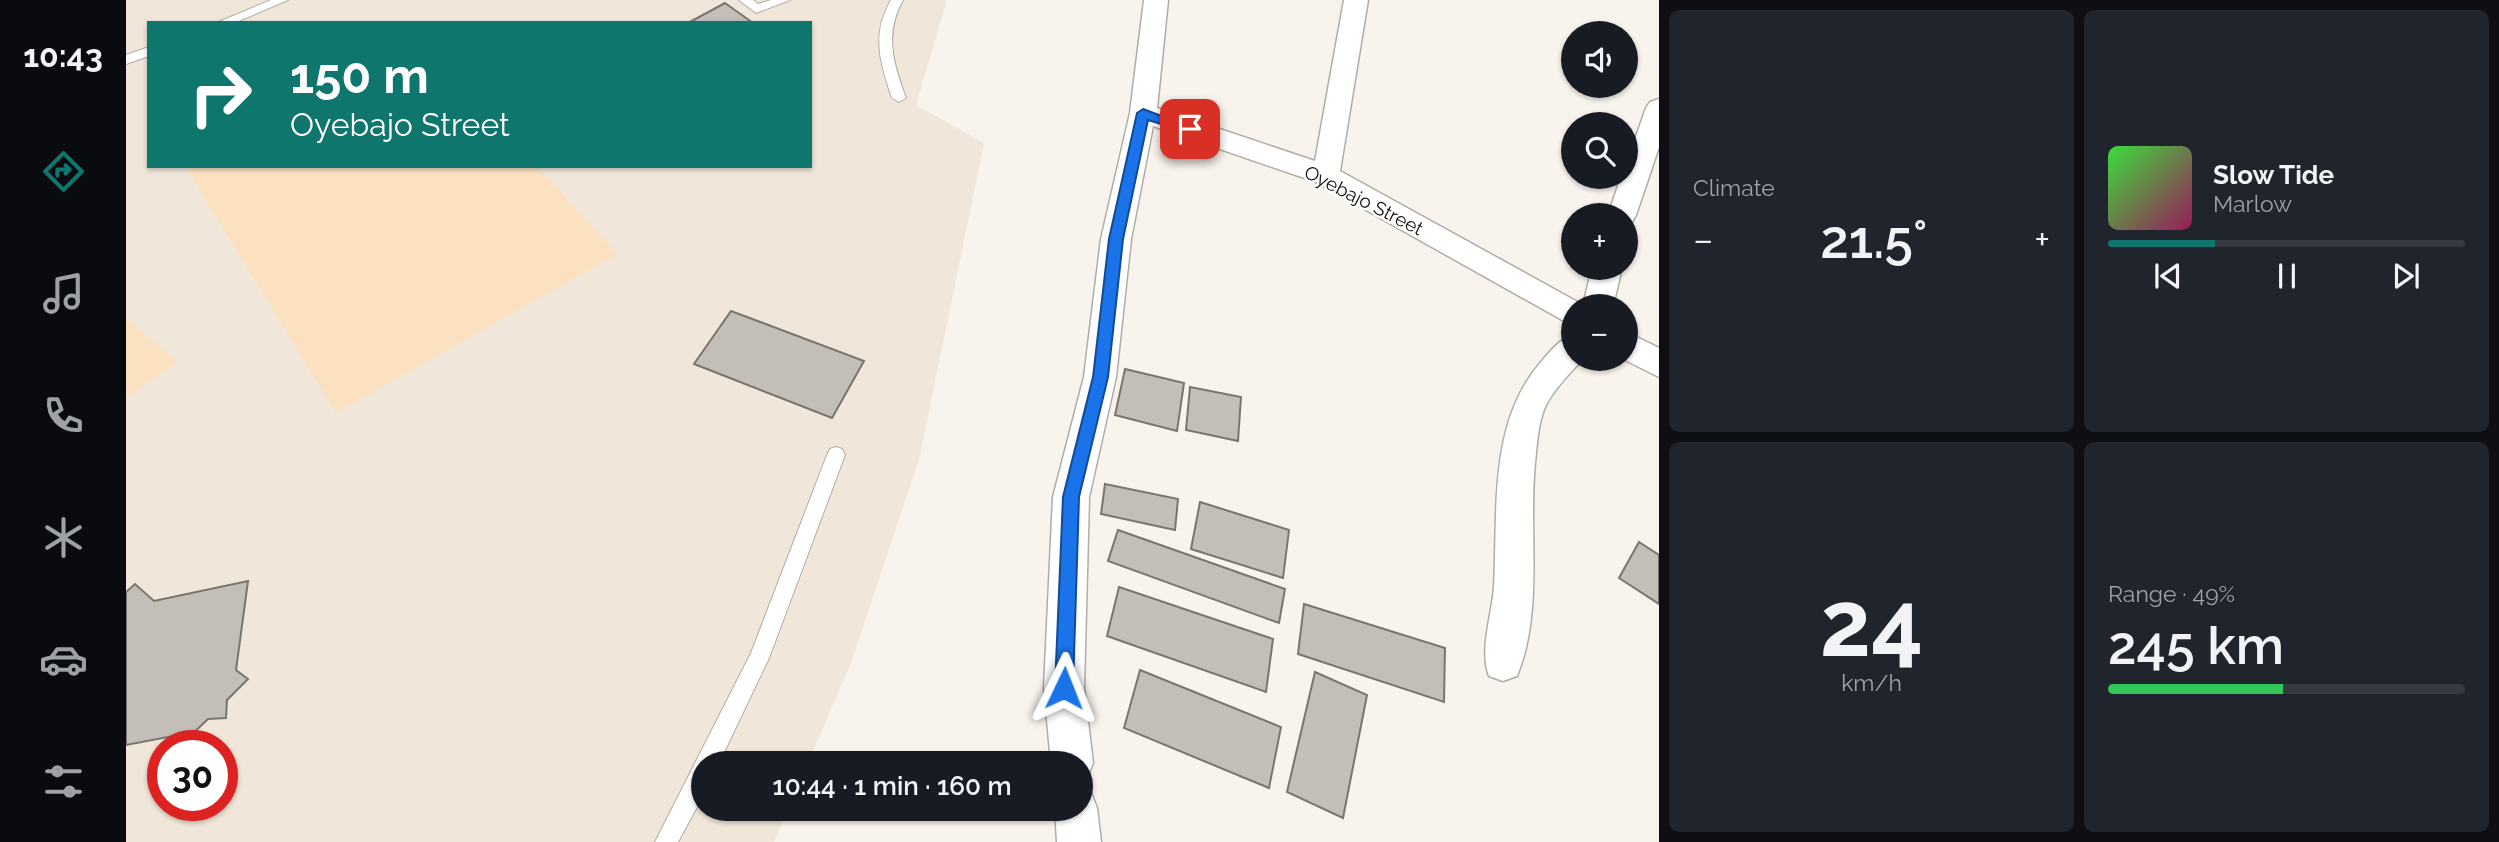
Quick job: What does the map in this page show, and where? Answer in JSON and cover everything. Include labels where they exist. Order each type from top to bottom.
[{"type":"street","points":[[1071,751],[1064,688],[1071,497],[1100,377],[1116,239],[1143,113],[1156,0]]},
{"type":"street","points":[[1326,175],[1356,0]]},
{"type":"street","points":[[1626,203],[1659,108]]},
{"type":"street","name":"Oyebajo Street","points":[[1143,113],[1326,175],[1561,307]]},
{"type":"street","points":[[1638,352],[1659,364]]},
{"type":"street","points":[[1503,662],[1510,633],[1513,526],[1523,423],[1534,395],[1561,362]]},
{"type":"street","points":[[1077,821],[1079,842]]},
{"type":"lane","points":[[227,21],[282,0]]},
{"type":"lane","points":[[745,0],[756,9],[784,0]]},
{"type":"lane","points":[[897,0],[889,10],[884,29],[883,52],[899,98]]},
{"type":"lane","points":[[126,60],[147,52]]},
{"type":"lane","points":[[714,751],[759,658],[836,455]]},
{"type":"lane","points":[[666,842],[691,795]]},
{"type":"shaded area","points":[[126,0],[947,0],[916,105],[984,143],[919,460],[850,665],[813,751],[691,751],[691,821],[783,821],[774,842],[126,842]]},
{"type":"shaded area","points":[[186,168],[539,168],[617,254],[336,413]]},
{"type":"shaded area","points":[[126,318],[177,362],[126,398]]},
{"type":"building","points":[[725,3],[750,21],[692,21]]},
{"type":"building","points":[[731,311],[864,361],[832,418],[694,364]]},
{"type":"building","points":[[1125,369],[1184,383],[1177,431],[1115,415]]},
{"type":"building","points":[[1190,387],[1241,397],[1238,441],[1186,430]]},
{"type":"building","points":[[1105,484],[1178,499],[1175,530],[1101,514]]},
{"type":"building","points":[[1200,502],[1289,530],[1283,578],[1191,549]]},
{"type":"building","points":[[1118,530],[1285,589],[1279,623],[1108,561]]},
{"type":"building","points":[[1639,542],[1659,555],[1659,604],[1619,578]]},
{"type":"building","points":[[248,581],[236,670],[248,679],[227,700],[226,718],[208,719],[197,730],[147,730],[147,741],[126,745],[126,592],[135,584],[154,601]]},
{"type":"building","points":[[1119,587],[1273,639],[1266,692],[1107,636]]},
{"type":"building","points":[[1304,604],[1445,648],[1444,702],[1298,654]]},
{"type":"building","points":[[1140,670],[1281,727],[1269,788],[1124,728]]},
{"type":"building","points":[[1315,672],[1367,695],[1343,818],[1287,792]]},
{"type":"route","points":[[1064,688],[1071,497],[1100,377],[1116,239],[1143,113],[1190,129]]}]
